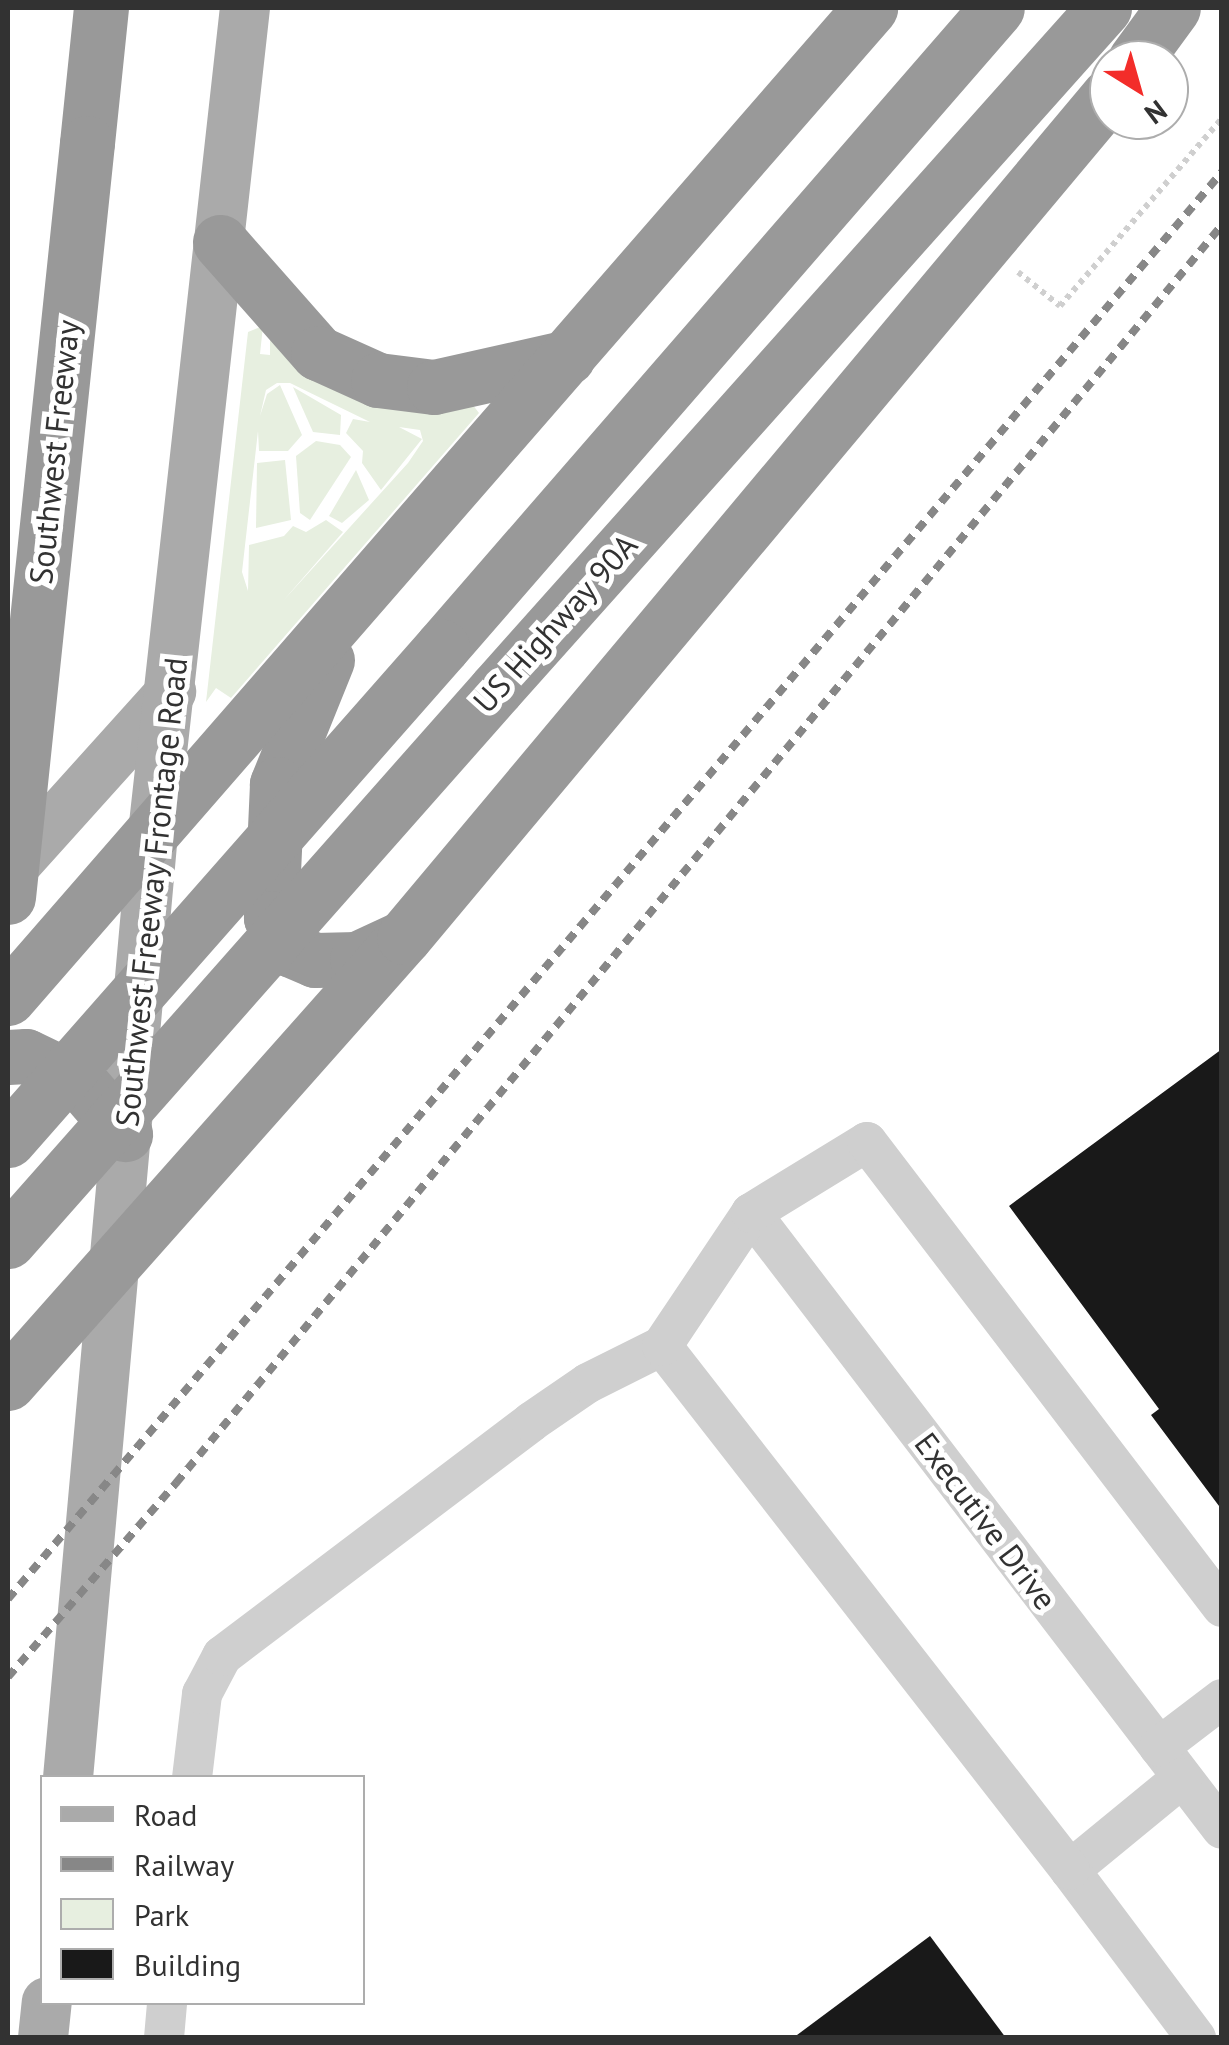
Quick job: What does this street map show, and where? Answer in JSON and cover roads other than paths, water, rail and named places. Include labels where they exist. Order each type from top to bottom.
[{"type":"highway","name":"Southwest Freeway","points":[[8,897],[101,8]]},
{"type":"highway","points":[[8,998],[870,8]]},
{"type":"highway","name":"US Highway 90A","points":[[8,1140],[998,8]]},
{"type":"highway","name":"US Highway 90A","points":[[8,1240],[1104,8]]},
{"type":"highway","points":[[1150,40],[1173,8]]},
{"type":"highway","points":[[8,1383],[404,937],[1089,120]]},
{"type":"highway","points":[[220,242],[318,353],[378,380],[434,387],[568,357]]},
{"type":"highway","points":[[351,607],[277,784],[270,918],[289,950],[315,960],[356,959],[404,937]]},
{"type":"highway","points":[[8,1057],[26,1056],[80,1082],[125,1134]]},
{"type":"main road","name":"Southwest Freeway Frontage Road","points":[[68,1775],[118,1255],[152,833],[171,692],[245,8]]},
{"type":"main road","points":[[8,873],[171,692]]},
{"type":"main road","points":[[44,2038],[47,2005]]},
{"type":"street","points":[[192,1775],[202,1694],[222,1656],[531,1422],[588,1382],[662,1346],[751,1214],[867,1142],[1222,1608]]},
{"type":"street","name":"Executive Drive","points":[[751,1214],[1222,1829]]},
{"type":"street","points":[[662,1346],[1196,2038]]},
{"type":"street","points":[[1070,1870],[1171,1762],[1222,1698]]},
{"type":"street","points":[[164,2038],[168,2005]]},
{"type":"railway","points":[[8,1599],[1222,172]]},
{"type":"railway","points":[[8,1677],[176,1483],[1222,225]]}]
